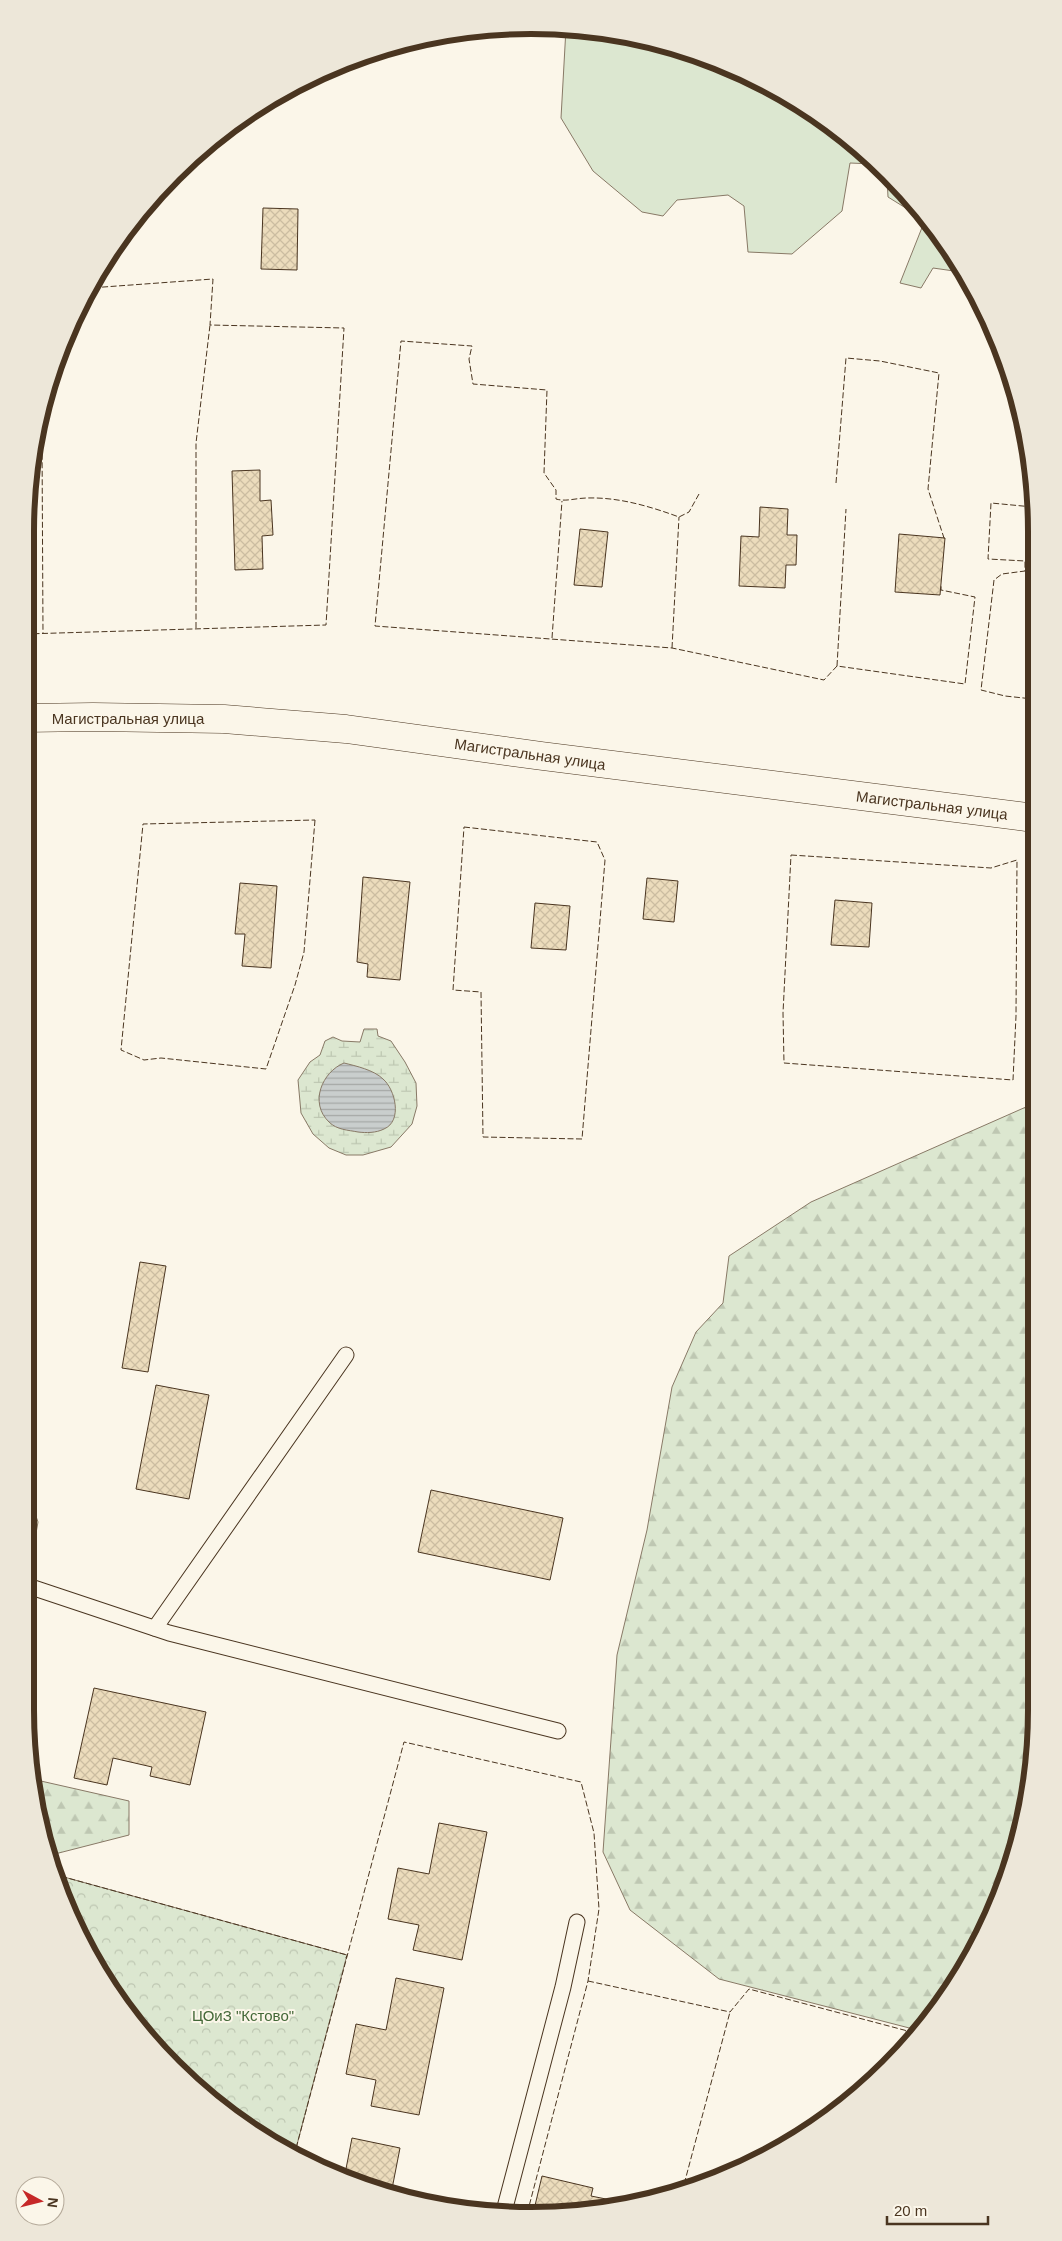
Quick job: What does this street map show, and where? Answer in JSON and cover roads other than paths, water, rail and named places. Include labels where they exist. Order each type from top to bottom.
[{"type":"main road","name":"Магистральная улица","points":[[34,718],[224,719],[346,729],[542,756],[1028,817]]},
{"type":"lane","points":[[155,1628],[346,1355]]},
{"type":"lane","points":[[34,1588],[155,1628],[558,1731]]},
{"type":"lane","points":[[505,2206],[563,1987],[576,1922]]},
{"type":"park label","name":"ЦОиЗ \"Кстово\"","points":[[243,2015]]}]
